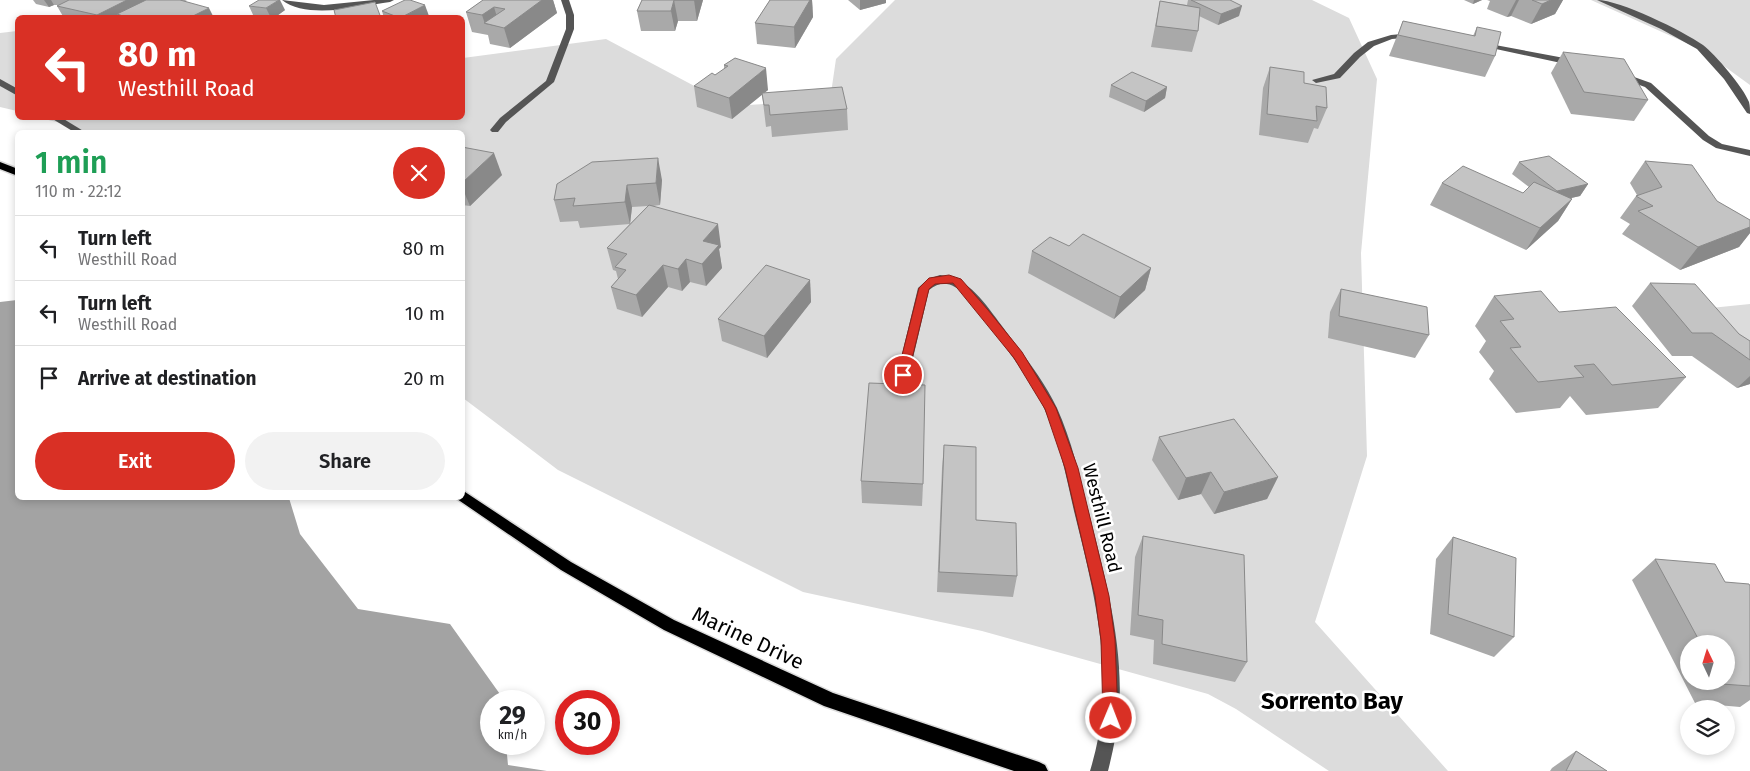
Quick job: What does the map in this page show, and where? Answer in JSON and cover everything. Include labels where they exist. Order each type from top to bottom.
[{"type":"main road","points":[[0,165],[15,172]]},
{"type":"main road","name":"Marine Drive","points":[[465,497],[566,566],[669,625],[830,700],[1040,771]]},
{"type":"street","points":[[286,0],[295,4],[318,8],[390,0]]},
{"type":"street","points":[[495,130],[503,120],[550,82],[570,29],[570,15],[566,0]]},
{"type":"street","points":[[1601,0],[1677,34],[1701,47],[1716,64],[1750,111]]},
{"type":"street","points":[[1316,80],[1337,76],[1357,55],[1371,44],[1391,37],[1424,35]]},
{"type":"street","points":[[1468,41],[1581,65]]},
{"type":"street","points":[[1607,72],[1648,85],[1706,138],[1719,146],[1750,153]]},
{"type":"street","points":[[0,82],[15,91]]},
{"type":"street","points":[[59,120],[77,130]]},
{"type":"street","name":"Westhill Road","points":[[903,375],[924,288],[932,281],[949,279],[957,281],[990,319],[1018,355],[1050,408],[1071,468],[1102,596],[1108,640],[1111,718],[1106,748],[1099,771]]},
{"type":"shaded area","points":[[895,0],[1312,0],[1349,18],[1377,79],[1361,253],[1367,456],[1315,622],[1448,771],[1329,771],[1236,709],[1208,694],[982,631],[803,592],[558,470],[465,400],[465,130],[80,130],[69,125],[48,120],[465,120],[465,58],[606,39],[732,106],[830,100],[836,59]]},
{"type":"shaded area","points":[[1591,0],[1750,0],[1750,85],[1702,50]]},
{"type":"shaded area","points":[[15,31],[15,111],[0,107],[0,33]]},
{"type":"shaded area","points":[[15,300],[15,500],[290,500],[300,534],[358,609],[450,624],[497,690],[480,690],[480,755],[507,755],[508,765],[547,771],[0,771],[0,302]]},
{"type":"shaded area","points":[[1750,304],[1750,360],[1701,309]]},
{"type":"building","points":[[69,0],[127,0],[97,15],[57,6]]},
{"type":"building","points":[[146,0],[180,0],[209,8],[195,15],[117,14]]},
{"type":"building","points":[[259,0],[279,0],[266,8],[249,6]]},
{"type":"building","points":[[405,0],[425,5],[406,15],[392,15],[382,11]]},
{"type":"building","points":[[483,0],[542,0],[504,28],[484,23],[505,9],[494,7],[482,15],[466,12]]},
{"type":"building","points":[[642,0],[674,0],[671,11],[637,11]]},
{"type":"building","points":[[770,0],[810,0],[794,27],[755,23]]},
{"type":"building","points":[[1191,0],[1230,0],[1242,6],[1221,14]]},
{"type":"building","points":[[1532,0],[1551,0],[1542,4]]},
{"type":"building","points":[[1160,1],[1200,8],[1198,31],[1156,26]]},
{"type":"building","points":[[375,2],[380,15],[335,15],[334,10]]},
{"type":"building","points":[[1403,21],[1475,36],[1477,27],[1501,32],[1495,56],[1398,35]]},
{"type":"building","points":[[1563,52],[1624,59],[1648,100],[1584,92]]},
{"type":"building","points":[[735,58],[766,68],[729,98],[694,86],[712,73],[715,75],[728,66],[724,65]]},
{"type":"building","points":[[1270,67],[1304,72],[1304,83],[1326,87],[1327,108],[1316,106],[1317,121],[1267,114]]},
{"type":"building","points":[[1132,72],[1167,87],[1146,101],[1111,85]]},
{"type":"building","points":[[842,87],[847,109],[770,115],[769,105],[764,105],[762,93]]},
{"type":"building","points":[[465,148],[494,153],[465,180]]},
{"type":"building","points":[[1549,156],[1588,184],[1557,191],[1519,162]]},
{"type":"building","points":[[658,158],[656,183],[627,185],[625,202],[573,206],[575,198],[554,200],[557,184],[592,162]]},
{"type":"building","points":[[1645,161],[1692,165],[1717,201],[1750,220],[1750,227],[1698,247],[1638,211],[1653,206],[1636,196],[1662,187]]},
{"type":"building","points":[[1463,166],[1523,193],[1534,182],[1572,199],[1540,228],[1442,183]]},
{"type":"building","points":[[649,205],[718,224],[703,241],[719,245],[702,264],[686,259],[678,269],[663,265],[636,295],[611,287],[626,270],[615,267],[627,254],[607,248]]},
{"type":"building","points":[[1083,234],[1151,268],[1120,297],[1032,251],[1050,237],[1069,246]]},
{"type":"building","points":[[766,265],[810,280],[764,336],[718,319]]},
{"type":"building","points":[[1650,283],[1695,284],[1739,334],[1750,341],[1750,360],[1712,333],[1692,333]]},
{"type":"building","points":[[1341,289],[1427,307],[1429,335],[1339,316]]},
{"type":"building","points":[[1541,291],[1559,312],[1616,307],[1686,377],[1612,385],[1594,364],[1574,366],[1584,377],[1538,382],[1510,348],[1521,347],[1500,321],[1514,319],[1494,296]]},
{"type":"building","points":[[869,383],[925,385],[923,484],[861,481]]},
{"type":"building","points":[[1234,419],[1278,477],[1224,492],[1211,472],[1186,478],[1159,437]]},
{"type":"building","points":[[944,445],[976,447],[976,520],[1016,523],[1017,576],[939,572]]},
{"type":"building","points":[[1143,536],[1244,555],[1247,662],[1162,644],[1163,620],[1138,615]]},
{"type":"building","points":[[1453,537],[1516,558],[1514,637],[1448,614]]},
{"type":"building","points":[[1655,559],[1715,564],[1725,582],[1749,584],[1750,686],[1735,685],[1735,635],[1696,635]]},
{"type":"building","points":[[1576,751],[1607,771],[1566,771]]},
{"type":"district","name":"Sorrento Bay","points":[[1332,701]]},
{"type":"route","points":[[903,375],[924,288],[932,281],[940,279],[957,281],[973,298],[1018,355],[1050,408],[1071,468],[1102,596],[1108,640],[1111,718]]}]
